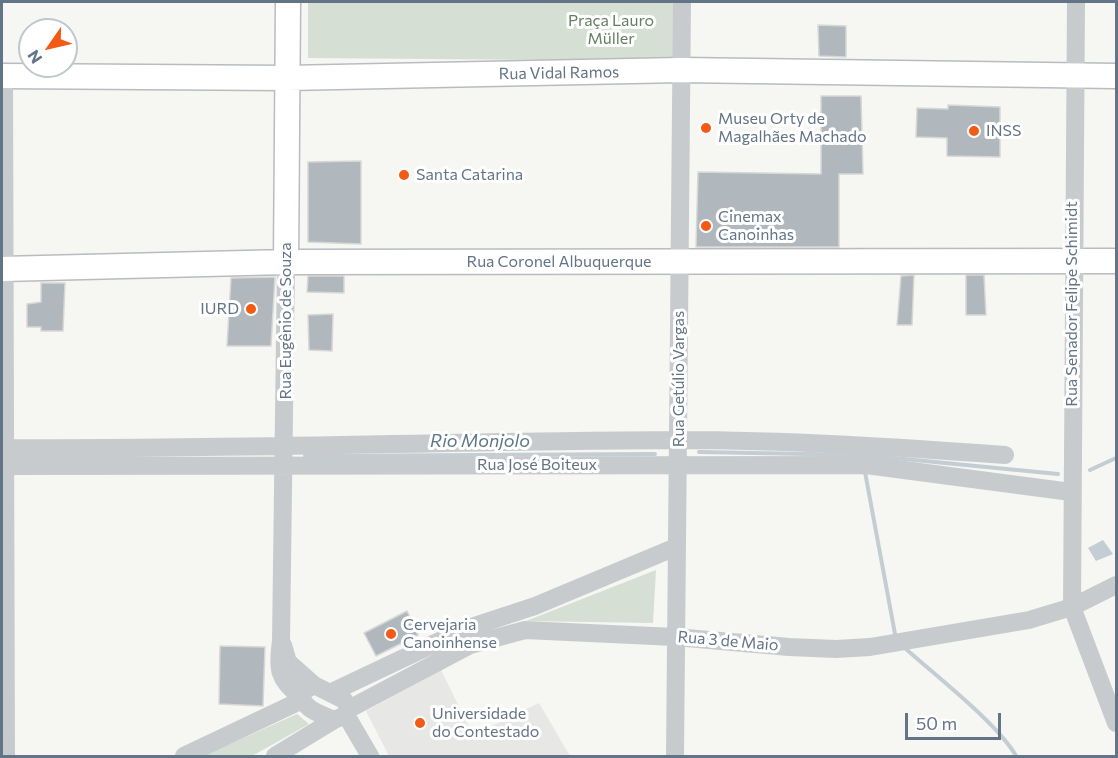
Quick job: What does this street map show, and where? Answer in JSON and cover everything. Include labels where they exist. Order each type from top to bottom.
[{"type":"main road","name":"Rua Eugênio de Souza","points":[[286,262],[288,2]]},
{"type":"main road","name":"Rua Vidal Ramos","points":[[3,76],[287,78],[681,70],[1116,76]]},
{"type":"main road","name":"Rua Coronel Albuquerque","points":[[3,269],[286,262],[1116,261]]},
{"type":"street","name":"Rua Getúlio Vargas","points":[[675,756],[682,2]]},
{"type":"street","name":"Rua Senador Felipe Schimidt","points":[[1076,2],[1072,607],[1114,711]]},
{"type":"street","points":[[3,76],[6,756]]},
{"type":"street","name":"Rua Eugênio de Souza","points":[[286,262],[281,641],[288,662],[312,694]]},
{"type":"street","name":"Rua José Boiteux","points":[[3,466],[285,457],[679,440],[839,444],[1005,455]]},
{"type":"street","name":"Rua José Boiteux","points":[[3,448],[285,457],[866,465],[1071,492]]},
{"type":"street","points":[[184,756],[312,694],[387,665],[465,629],[523,610],[676,547]]},
{"type":"street","name":"Rua 3 de Maio","points":[[275,756],[397,682],[471,645],[525,630],[675,636],[789,647],[859,647],[1029,620],[1072,607],[1116,585]]},
{"type":"street","points":[[523,610],[525,630]]},
{"type":"street","points":[[387,665],[397,682]]},
{"type":"street","points":[[312,694],[344,700],[343,715],[370,756]]},
{"type":"street","points":[[312,694],[307,707],[343,715]]},
{"type":"shaded area","points":[[1103,540],[1113,554],[1096,561],[1088,548]]},
{"type":"shaded area","name":"Universidade do Contestado","points":[[441,670],[473,735],[539,703],[570,756],[389,756],[366,711]]},
{"type":"green space","name":"Praça Lauro Müller","points":[[308,2],[673,2],[673,61],[308,58]]},
{"type":"green space","points":[[656,570],[653,623],[526,621]]},
{"type":"green space","points":[[297,714],[309,724],[252,756],[203,756]]},
{"type":"building","points":[[818,25],[846,26],[846,57],[819,56]]},
{"type":"building","points":[[821,96],[861,96],[863,174],[839,174],[839,247],[696,247],[698,172],[821,174]]},
{"type":"building","name":"INSS","points":[[948,105],[1000,107],[1000,157],[947,156],[947,138],[916,137],[917,108],[948,109]]},
{"type":"building","points":[[361,161],[361,244],[308,242],[308,162]]},
{"type":"building","points":[[914,275],[912,325],[897,325],[901,276]]},
{"type":"building","points":[[966,275],[984,275],[986,315],[966,315]]},
{"type":"building","points":[[308,276],[344,276],[344,293],[307,292]]},
{"type":"building","name":"IURD","points":[[275,277],[271,346],[227,346],[231,278]]},
{"type":"building","points":[[41,283],[65,283],[63,331],[41,331],[41,327],[27,327],[27,304],[41,302]]},
{"type":"building","points":[[333,314],[332,351],[309,350],[308,315]]},
{"type":"building","name":"Cervejaria Canoinhense","points":[[407,611],[418,635],[376,656],[364,633]]},
{"type":"building","points":[[220,646],[265,647],[263,706],[219,704]]},
{"type":"waterway","points":[[699,452],[863,455],[1058,474]]},
{"type":"waterway","name":"Rio Monjolo","points":[[305,456],[655,454]]},
{"type":"waterway","points":[[1090,470],[1116,458]]},
{"type":"waterway","points":[[865,472],[895,634]]},
{"type":"waterway","points":[[906,649],[981,715],[1016,756]]},
{"type":"place","name":"Museu Orty de Magalhães Machado","points":[[706,128]]},
{"type":"place","name":"INSS","points":[[974,131]]},
{"type":"place","name":"Santa Catarina","points":[[404,175]]},
{"type":"place","name":"Cinemax Canoinhas","points":[[706,226]]},
{"type":"place","name":"IURD","points":[[251,309]]},
{"type":"place","name":"Cervejaria Canoinhense","points":[[391,634]]},
{"type":"place","name":"Universidade do Contestado","points":[[420,723]]}]
